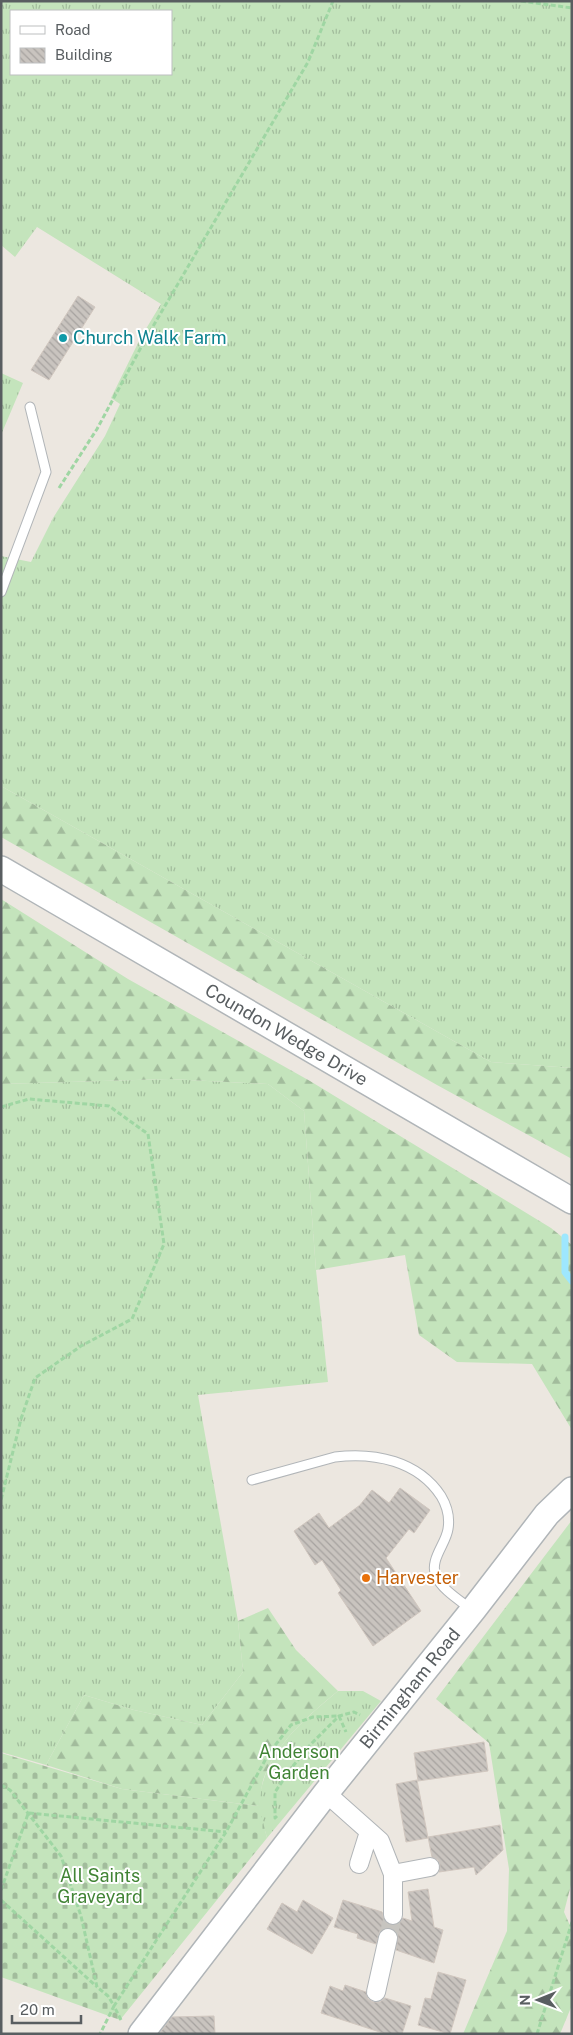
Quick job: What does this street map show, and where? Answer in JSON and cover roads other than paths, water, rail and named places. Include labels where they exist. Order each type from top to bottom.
[{"type":"street","name":"Coundon Wedge Drive","points":[[1,869],[572,1201]]},
{"type":"street","name":"Birmingham Road","points":[[141,2034],[326,1793],[473,1610],[547,1514],[572,1490]]},
{"type":"street","points":[[326,1793],[380,1841],[393,1874],[393,1914]]},
{"type":"street","points":[[359,1864],[369,1832]]},
{"type":"street","points":[[393,1874],[430,1867]]},
{"type":"street","points":[[376,1992],[388,1938]]},
{"type":"lane","points":[[1,592],[46,472],[30,407]]},
{"type":"lane","points":[[252,1480],[335,1457],[354,1455],[379,1457],[398,1462],[419,1473],[428,1479],[436,1489],[445,1503],[449,1517],[448,1531],[435,1561],[435,1576],[442,1586],[473,1610]]},
{"type":"waterway","points":[[565,1237],[565,1272],[572,1281]]},
{"type":"tunnel","points":[[388,1938],[393,1915]]},
{"type":"place","name":"Church Walk Farm","points":[[63,338]]},
{"type":"place","name":"Harvester","points":[[366,1578]]},
{"type":"park label","name":"Anderson Garden","points":[[299,1762]]},
{"type":"park label","name":"All Saints Graveyard","points":[[100,1886]]}]
